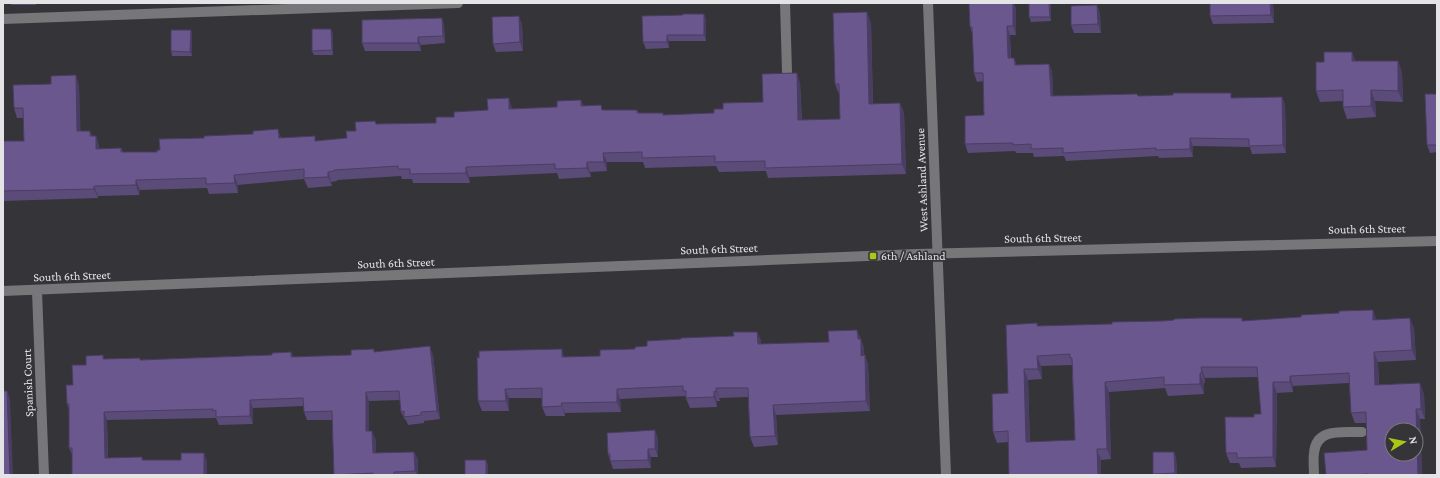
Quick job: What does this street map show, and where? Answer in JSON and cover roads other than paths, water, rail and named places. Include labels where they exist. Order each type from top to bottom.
[{"type":"street","points":[[3,18],[458,3]]},
{"type":"street","points":[[784,3],[787,72]]},
{"type":"street","name":"West Ashland Avenue","points":[[928,3],[946,475]]},
{"type":"street","name":"South 6th Street","points":[[3,291],[37,291],[938,253],[1437,240]]},
{"type":"street","name":"Spanish Court","points":[[37,291],[44,475]]},
{"type":"street","points":[[1314,475],[1314,451],[1319,437],[1326,433],[1362,432]]},
{"type":"place","name":"6th / Ashland","points":[[873,256]]}]
